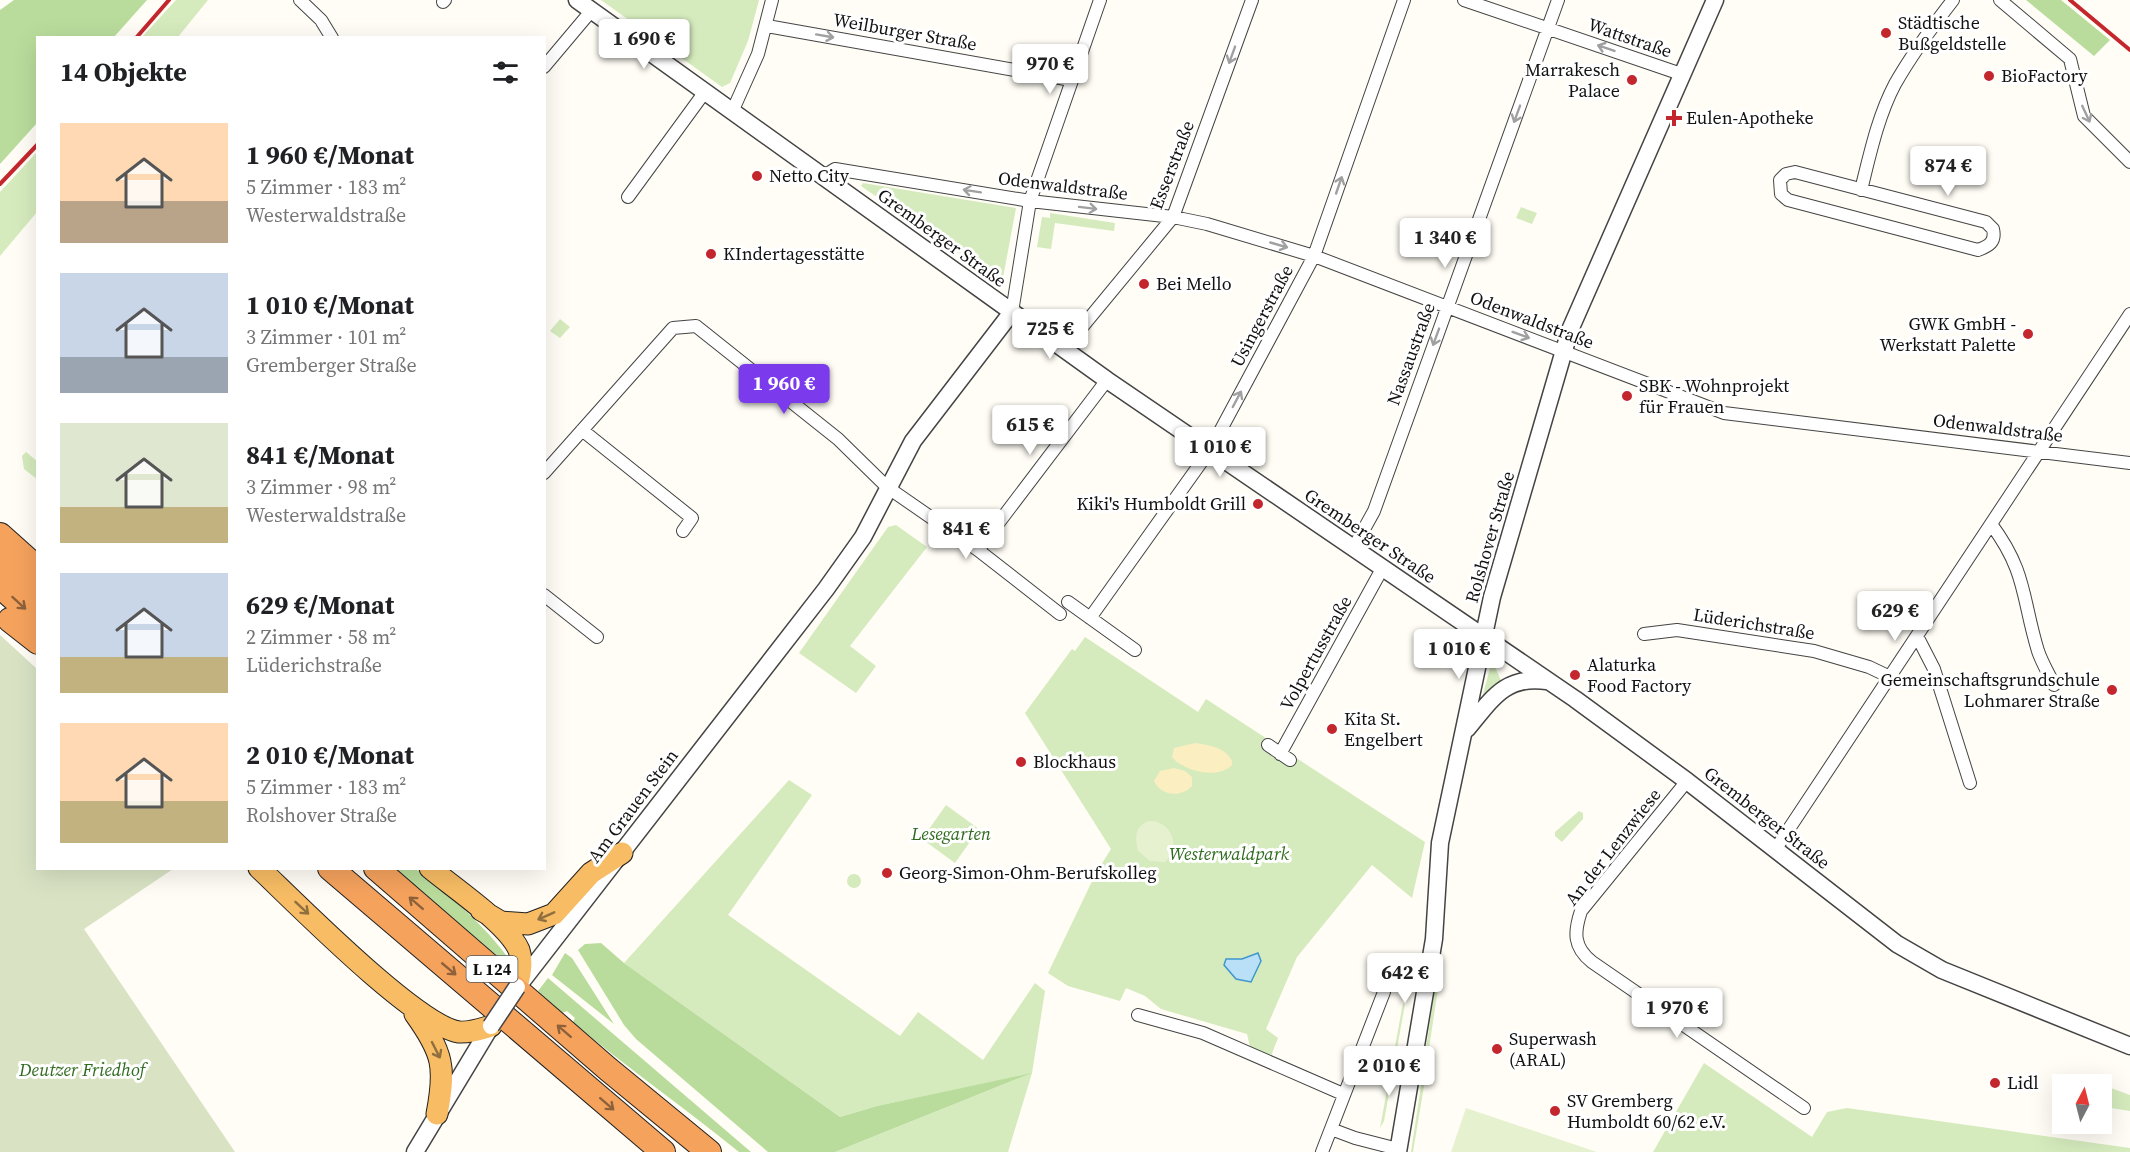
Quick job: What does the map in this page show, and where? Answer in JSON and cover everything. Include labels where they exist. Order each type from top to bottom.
[{"type":"highway","points":[[0,533],[36,559]]},
{"type":"highway","points":[[0,533],[36,566]]},
{"type":"highway","points":[[0,561],[36,592]]},
{"type":"highway","points":[[0,586],[36,618]]},
{"type":"highway","points":[[5,616],[36,643]]},
{"type":"highway","points":[[481,910],[501,922],[528,924],[554,914],[591,873],[622,853]]},
{"type":"highway","points":[[261,870],[405,1001],[429,1020],[447,1028],[468,1032],[491,1026]]},
{"type":"highway","name":"L 124","points":[[378,870],[608,1069],[709,1152]]},
{"type":"highway","points":[[432,870],[511,936],[519,950],[521,969],[517,987]]},
{"type":"highway","name":"L 124","points":[[332,871],[663,1152]]},
{"type":"highway","points":[[405,1001],[441,1059],[443,1082],[437,1114]]},
{"type":"street","points":[[300,0],[321,20],[331,36]]},
{"type":"street","name":"Gremberger Straße","points":[[577,0],[1107,380],[1549,681],[1687,781],[1897,944],[1942,970],[2130,1046]]},
{"type":"street","points":[[732,112],[758,54],[772,0]]},
{"type":"street","points":[[1012,312],[1030,201],[1100,0]]},
{"type":"street","name":"Esserstraße","points":[[1064,349],[1173,218],[1252,0]]},
{"type":"street","name":"Usingerstraße","points":[[1090,618],[1210,450],[1314,256],[1404,0]]},
{"type":"street","name":"Wattstraße","points":[[1464,0],[1681,74]]},
{"type":"street","name":"Nassaustraße","points":[[1353,549],[1374,511],[1558,0]]},
{"type":"street","name":"Rolshover Straße","points":[[1331,1129],[1398,1150],[1434,939],[1440,843],[1492,597],[1570,330],[1715,0]]},
{"type":"street","points":[[1861,190],[1875,135],[1894,86],[1926,35],[1953,0]]},
{"type":"street","points":[[2000,0],[2070,59],[2084,116],[2130,162]]},
{"type":"street","points":[[546,65],[591,10]]},
{"type":"street","name":"Weilburger Straße","points":[[767,26],[1071,80]]},
{"type":"street","points":[[628,197],[705,93]]},
{"type":"street","name":"Odenwaldstraße","points":[[822,177],[835,169],[1030,201],[1207,224],[1314,256],[1724,413],[2130,462]]},
{"type":"street","points":[[1795,172],[1861,190],[1986,222],[1993,230],[1994,239],[1988,246],[1978,250],[1788,200],[1781,194],[1779,185],[1786,174],[1795,172]]},
{"type":"street","name":"Am Grauen Stein","points":[[415,1152],[517,987],[863,537],[887,487],[913,441],[1012,312]]},
{"type":"street","points":[[1775,850],[2130,314]]},
{"type":"street","points":[[546,471],[673,328],[696,326],[838,439],[887,487],[978,550],[1060,614]]},
{"type":"street","points":[[978,550],[1107,380]]},
{"type":"street","points":[[582,430],[692,518],[683,531]]},
{"type":"street","points":[[1991,525],[2013,558],[2026,593],[2038,653],[2055,686]]},
{"type":"street","name":"Volpertusstraße","points":[[1268,746],[1285,757],[1382,569]]},
{"type":"street","points":[[546,597],[597,637]]},
{"type":"street","points":[[1068,602],[1135,651]]},
{"type":"street","name":"Lüderichstraße","points":[[1644,634],[1677,630],[1814,651],[1869,667],[1890,677]]},
{"type":"street","points":[[1917,636],[1934,669],[1971,783]]},
{"type":"street","points":[[1465,732],[1497,693],[1509,685],[1529,678],[1549,681]]},
{"type":"street","name":"An der Lenzwiese","points":[[1687,781],[1581,911],[1575,928],[1577,944],[1582,954],[1592,962],[1804,1108]]},
{"type":"street","points":[[1322,1152],[1384,992]]},
{"type":"street","points":[[1137,1015],[1203,1033],[1343,1094]]},
{"type":"green space","points":[[14,0],[147,0],[115,36],[36,36],[36,124],[0,164],[0,10]]},
{"type":"green space","points":[[176,0],[208,0],[179,36],[143,36]]},
{"type":"green space","points":[[601,0],[759,0],[748,41],[730,83],[722,87]]},
{"type":"green space","points":[[2026,0],[2061,0],[2110,40],[2094,56]]},
{"type":"green space","points":[[36,153],[36,213],[0,256],[0,192]]},
{"type":"green space","points":[[863,183],[1016,208],[1002,283],[861,186]]},
{"type":"green space","points":[[1521,207],[1537,213],[1532,224],[1516,218]]},
{"type":"green space","points":[[1050,213],[1115,223],[1114,231],[1055,223],[1051,249],[1037,247],[1042,217],[1050,218]]},
{"type":"green space","points":[[560,319],[570,327],[560,338],[550,331]]},
{"type":"green space","points":[[26,452],[36,460],[36,478],[24,469],[22,456]]},
{"type":"green space","points":[[896,525],[927,547],[850,646],[876,666],[856,693],[799,653],[888,527]]},
{"type":"green space","name":"Deutzer Friedhof","points":[[0,635],[36,668],[36,870],[172,870],[84,929],[235,1152],[0,1152]]},
{"type":"green space","name":"Westerwaldpark","points":[[1085,637],[1198,712],[1206,699],[1425,842],[1412,898],[1372,865],[1297,957],[1266,1029],[1278,1038],[1271,1056],[1250,1047],[1247,1034],[1161,1009],[1145,996],[1126,988],[1120,1001],[1068,986],[1048,973],[1096,873],[1111,849],[1025,713],[1072,649],[1075,651]]},
{"type":"green space","points":[[1491,664],[1495,667],[1502,683],[1481,702]]},
{"type":"green space","points":[[789,780],[812,795],[728,915],[900,1036],[918,1012],[983,1060],[1035,983],[1045,991],[1032,1073],[1008,1152],[835,1152],[1027,1075],[877,1106],[840,1117],[624,963]]},
{"type":"green space","name":"Lesegarten","points":[[946,805],[979,829],[955,863],[922,839]]},
{"type":"green space","points":[[1579,811],[1583,813],[1583,819],[1562,842],[1555,836],[1555,832]]},
{"type":"green space","points":[[1149,821],[1165,826],[1173,840],[1174,852],[1165,862],[1150,861],[1138,851],[1136,842],[1138,829]]},
{"type":"green space","points":[[397,870],[416,870],[438,886],[501,948],[513,970]]},
{"type":"green space","points":[[851,874],[857,874],[861,881],[857,888],[851,888],[847,884],[847,878]]},
{"type":"green space","points":[[601,943],[624,963],[840,1117],[877,1106],[1032,1073],[835,1152],[768,1152],[636,1039],[624,1025],[578,950],[585,944]]},
{"type":"green space","points":[[565,953],[572,958],[614,1024],[552,975]]},
{"type":"green space","points":[[1438,969],[1441,969],[1428,1055],[1425,1054]]},
{"type":"green space","points":[[548,978],[751,1152],[739,1152],[593,1039],[573,1022],[575,1018],[567,1011],[562,1013],[538,991]]},
{"type":"green space","points":[[1403,1003],[1405,1004],[1384,1121],[1380,1128]]},
{"type":"green space","points":[[1704,1063],[1812,1137],[1827,1112],[1847,1108],[2130,1148],[2130,1152],[1653,1152]]},
{"type":"green space","points":[[1422,1079],[1425,1080],[1413,1152],[1411,1152]]},
{"type":"green space","points":[[2112,1088],[2130,1095],[2130,1111],[2112,1108]]},
{"type":"green space","points":[[1466,1108],[1597,1152],[1451,1152]]},
{"type":"sand","points":[[1195,743],[1221,750],[1229,756],[1232,765],[1218,772],[1201,772],[1184,766],[1172,757],[1174,748]]},
{"type":"sand","points":[[1174,768],[1185,771],[1192,777],[1192,786],[1177,794],[1171,794],[1161,790],[1154,781],[1160,771]]},
{"type":"water","points":[[1258,953],[1261,961],[1251,982],[1236,979],[1224,965],[1226,959],[1242,959]]},
{"type":"railway","points":[[138,36],[169,0]]},
{"type":"railway","points":[[2070,0],[2130,50]]},
{"type":"railway","points":[[0,184],[36,146]]},
{"type":"place","name":"Städtische Bußgeldstelle","points":[[1886,33]]},
{"type":"place","name":"BioFactory","points":[[1989,76]]},
{"type":"place","name":"Marrakesch Palace","points":[[1632,80]]},
{"type":"place","name":"Eulen-Apotheke","points":[[1674,118]]},
{"type":"place","name":"Netto City","points":[[757,176]]},
{"type":"place","name":"KIndertagesstätte","points":[[711,254]]},
{"type":"place","name":"Bei Mello","points":[[1144,284]]},
{"type":"place","name":"GWK GmbH - Werkstatt Palette","points":[[2028,334]]},
{"type":"place","name":"SBK - Wohnprojekt für Frauen","points":[[1627,396]]},
{"type":"place","name":"Kiki's Humboldt Grill","points":[[1258,504]]},
{"type":"place","name":"Alaturka Food Factory","points":[[1575,675]]},
{"type":"place","name":"Gemeinschaftsgrundschule Lohmarer Straße","points":[[2112,690]]},
{"type":"place","name":"Kita St. Engelbert","points":[[1332,729]]},
{"type":"place","name":"Blockhaus","points":[[1021,762]]},
{"type":"place","name":"Georg-Simon-Ohm-Berufskolleg","points":[[887,873]]},
{"type":"place","name":"Superwash (ARAL)","points":[[1497,1049]]},
{"type":"place","name":"Lidl","points":[[1995,1083]]},
{"type":"place","name":"SV Gremberg Humboldt 60/62 e.V.","points":[[1555,1111]]}]
